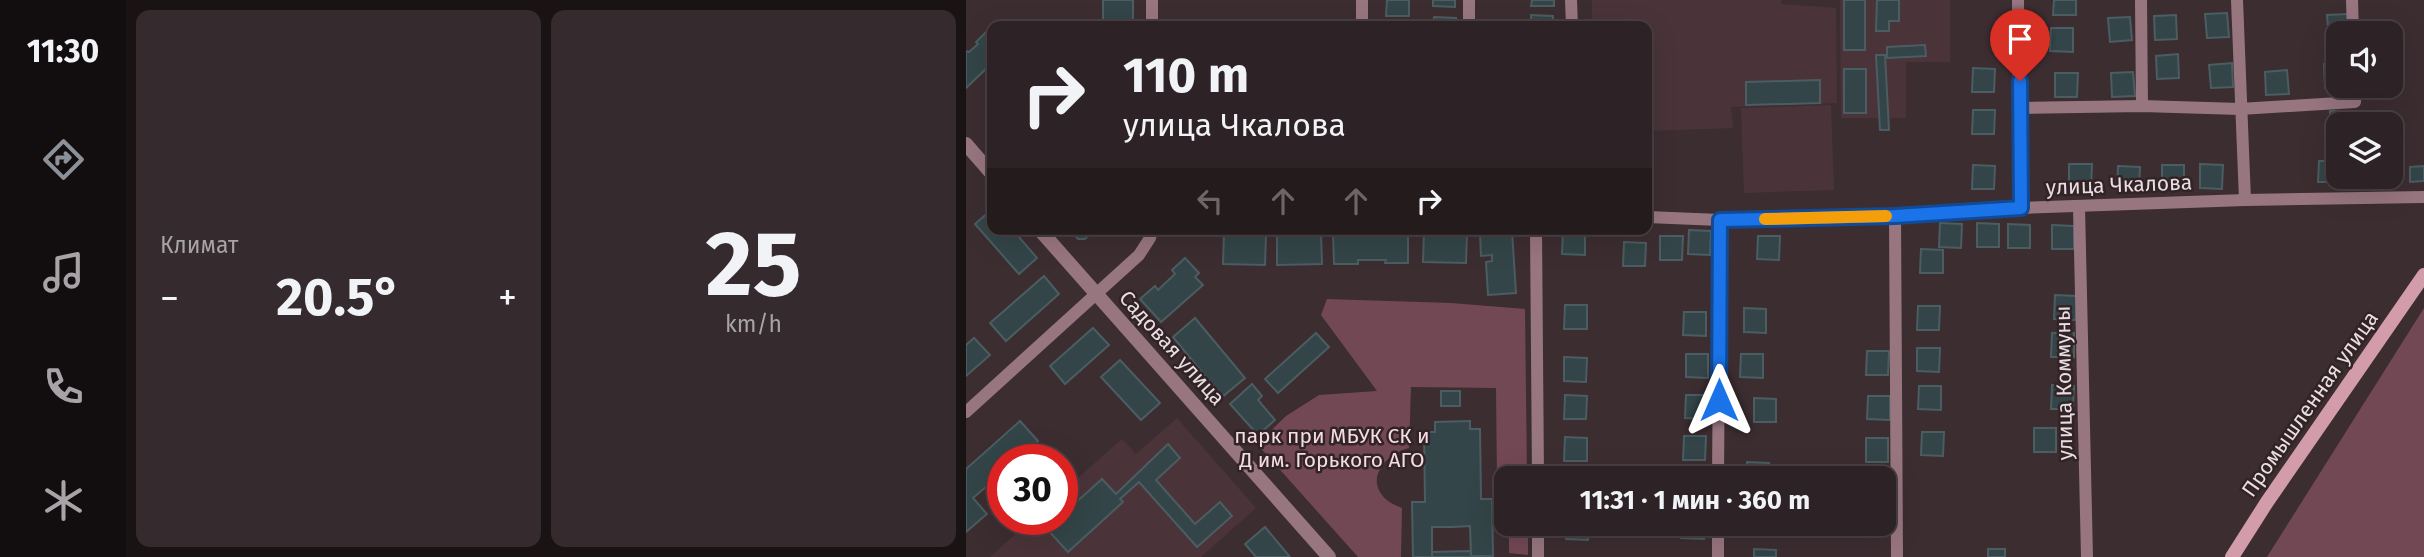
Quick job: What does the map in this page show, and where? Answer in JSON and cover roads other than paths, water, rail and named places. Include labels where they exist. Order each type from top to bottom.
[{"type":"main road","name":"Промышленная улица","points":[[2232,557],[2424,275]]},
{"type":"street","points":[[1152,0],[1152,21]]},
{"type":"street","points":[[1362,0],[1362,21]]},
{"type":"street","points":[[1469,0],[1469,21]]},
{"type":"street","points":[[1571,0],[1572,21]]},
{"type":"street","points":[[2018,0],[2021,208]]},
{"type":"street","points":[[2141,0],[2142,106]]},
{"type":"street","points":[[2237,0],[2245,200]]},
{"type":"street","points":[[2352,0],[2353,21]]},
{"type":"street","points":[[2021,108],[2142,106],[2240,109],[2355,102],[2355,98]]},
{"type":"street","points":[[966,144],[987,168]]},
{"type":"street","name":"улица Чкалова","points":[[1652,217],[1720,220],[1895,216],[2021,208],[2424,197]]},
{"type":"street","name":"улица Коммуны","points":[[2079,207],[2087,557]]},
{"type":"street","points":[[1895,216],[1897,557]]},
{"type":"street","points":[[1718,466],[1720,220]]},
{"type":"street","name":"Садовая улица","points":[[1044,235],[1329,557]]},
{"type":"street","points":[[966,412],[1139,255],[1151,235]]},
{"type":"street","points":[[1536,235],[1538,466]]},
{"type":"street","points":[[1538,536],[1538,557]]},
{"type":"street","points":[[1718,536],[1718,557]]},
{"type":"park label","name":"парк при МБУК СК и Д им. Горького АГО","points":[[1332,448]]}]
